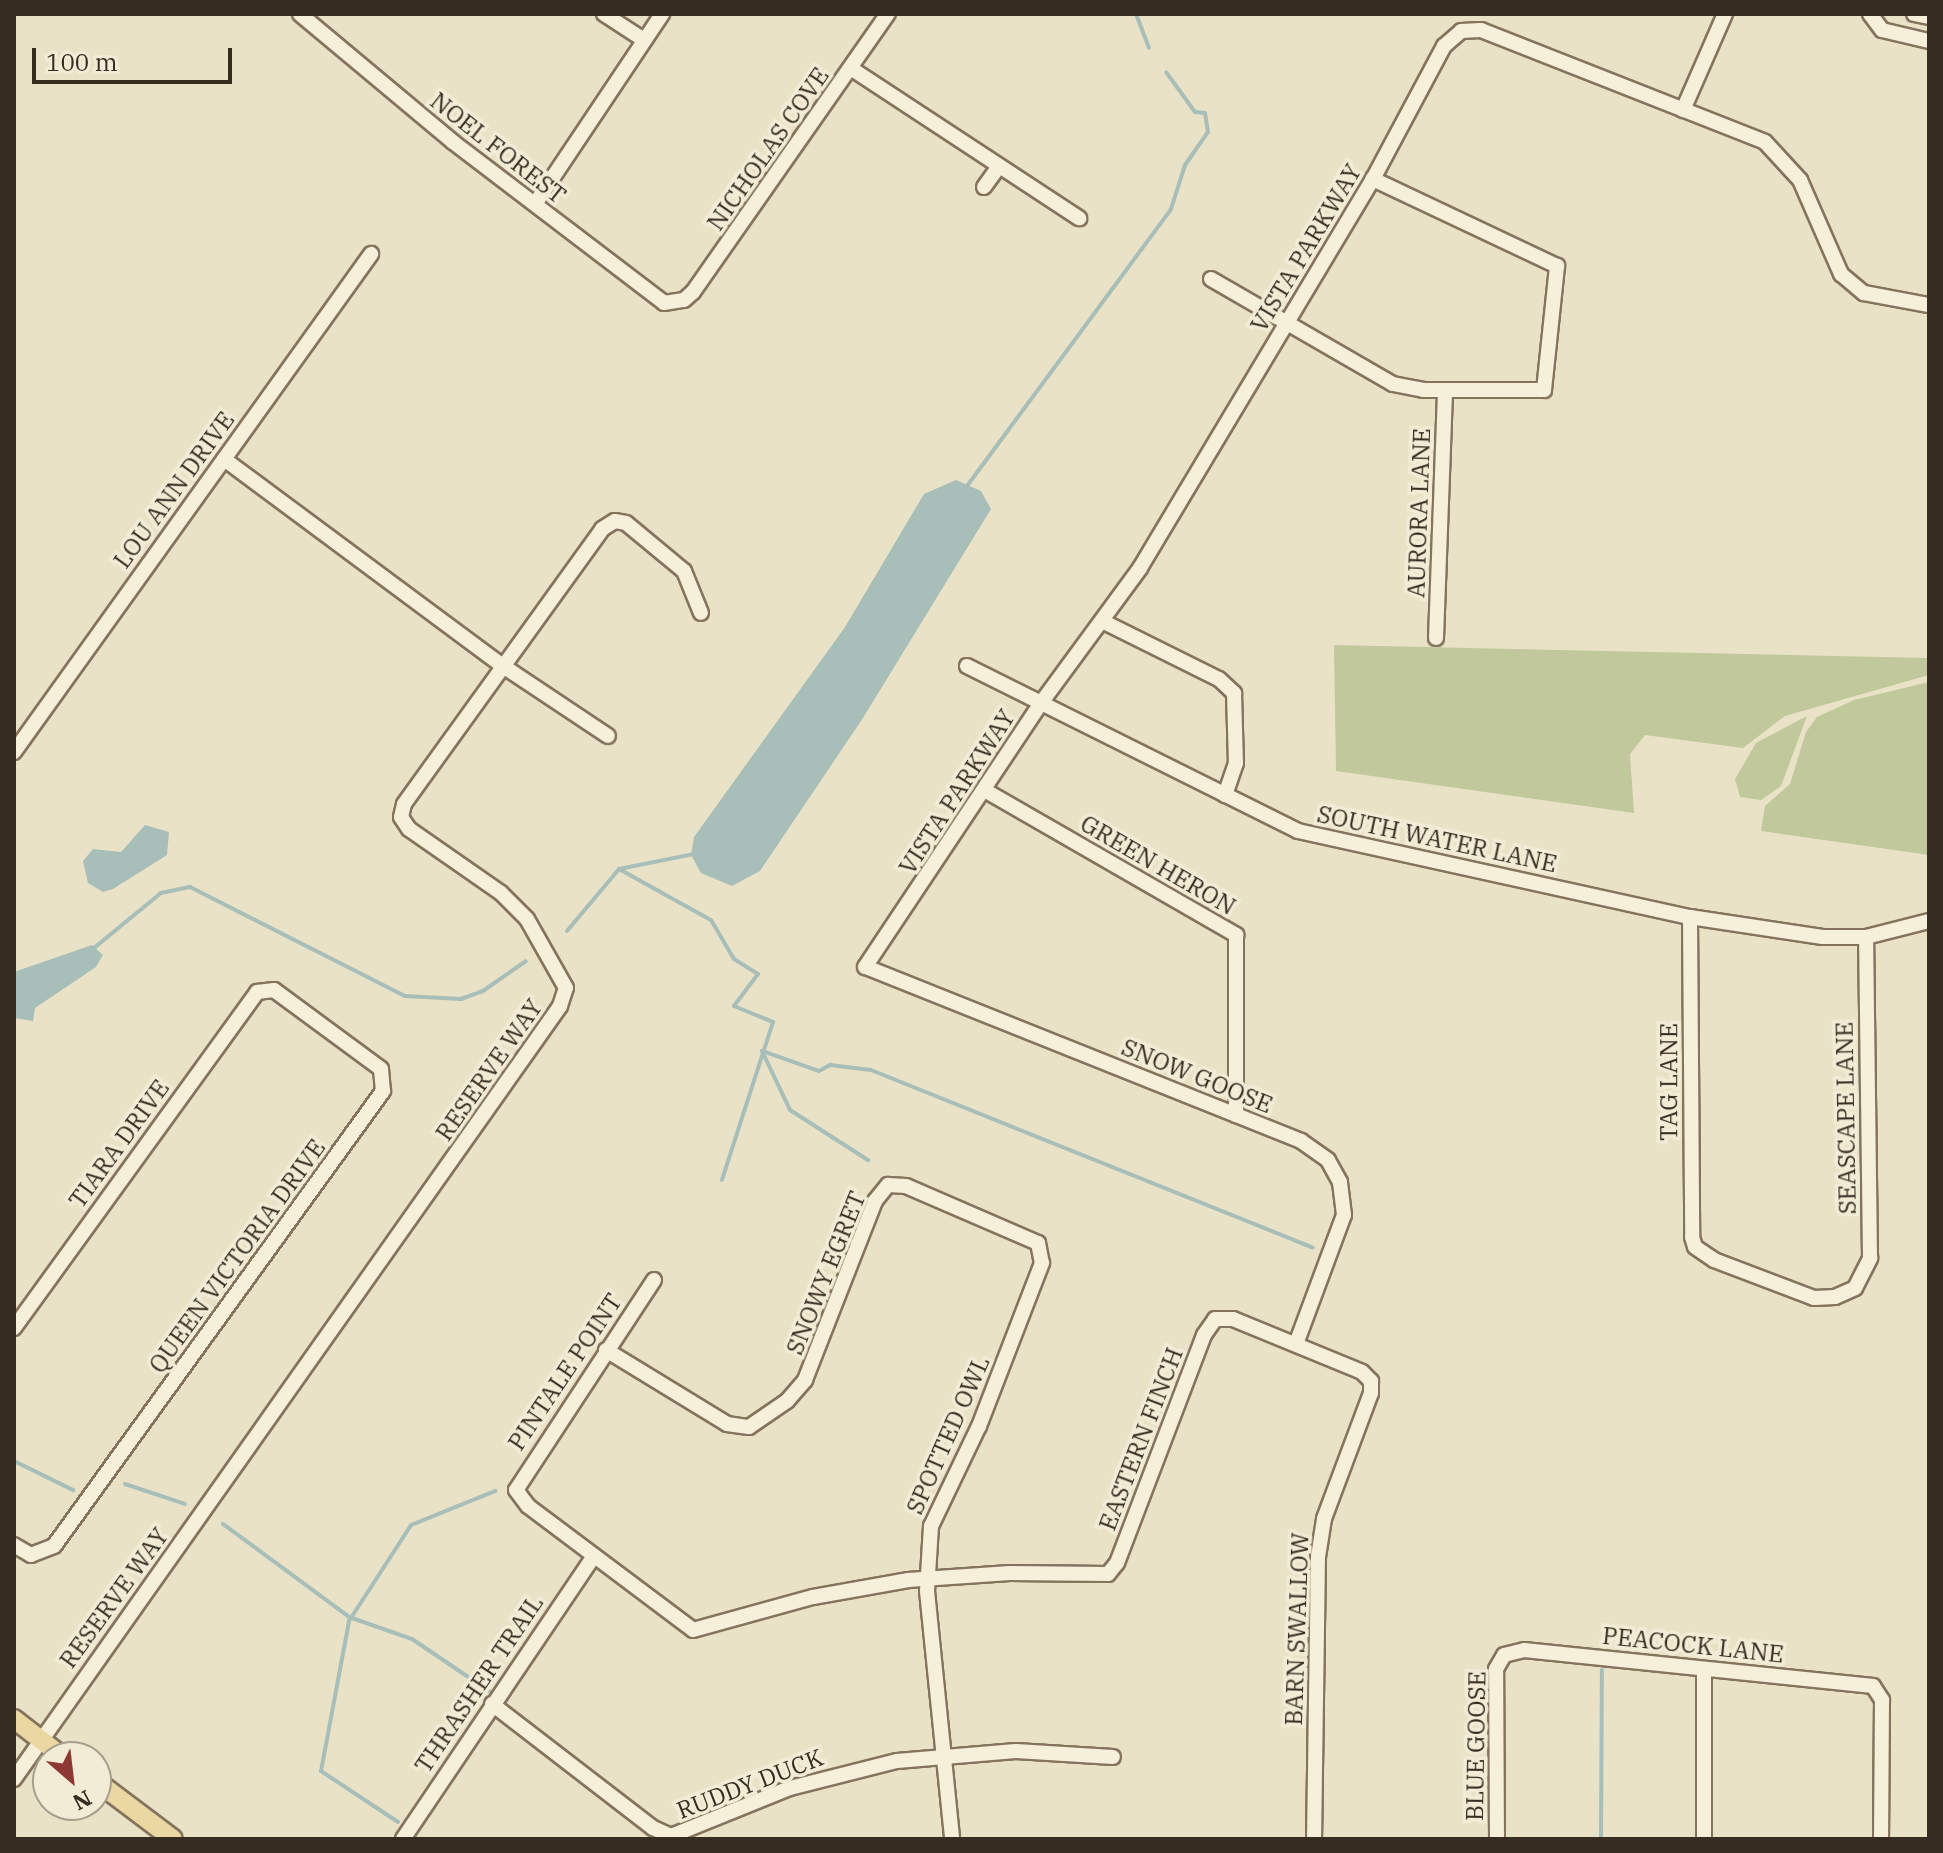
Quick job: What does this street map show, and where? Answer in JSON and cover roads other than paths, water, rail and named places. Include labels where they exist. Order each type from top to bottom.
[{"type":"main road","points":[[14,1719],[40,1740]]},
{"type":"main road","points":[[112,1793],[173,1839]]},
{"type":"street","name":"NOEL FOREST","points":[[300,14],[658,301],[677,302]]},
{"type":"street","points":[[604,14],[644,40]]},
{"type":"street","points":[[535,204],[662,14]]},
{"type":"street","name":"NICHOLAS COVE","points":[[677,302],[693,292],[888,14]]},
{"type":"street","points":[[1683,110],[1725,14]]},
{"type":"street","points":[[1870,14],[1882,30],[1929,41]]},
{"type":"street","points":[[1914,14],[1929,17]]},
{"type":"street","name":"VISTA PARKWAY","points":[[865,967],[986,791],[1041,703],[1104,622],[1373,179],[1444,46],[1461,31],[1481,30],[1683,110],[1779,152],[1800,180],[1832,260],[1851,283],[1880,298],[1929,305]]},
{"type":"street","points":[[852,69],[1079,218]]},
{"type":"street","points":[[984,187],[999,166]]},
{"type":"street","points":[[1211,279],[1286,326],[1393,384],[1445,390],[1544,390],[1557,266],[1373,179]]},
{"type":"street","name":"LOU ANN DRIVE","points":[[14,752],[371,254]]},
{"type":"street","name":"AURORA LANE","points":[[1436,638],[1445,390]]},
{"type":"street","points":[[224,459],[503,666],[608,736]]},
{"type":"street","name":"RESERVE WAY","points":[[40,1740],[560,1006],[566,988],[559,970],[515,904],[409,829],[401,817],[404,804],[602,529],[615,521],[626,523],[684,571],[701,613]]},
{"type":"street","points":[[1104,622],[1219,679],[1234,693],[1236,763],[1225,795]]},
{"type":"street","name":"SOUTH WATER LANE","points":[[967,666],[1298,831],[1690,917],[1823,937],[1866,937],[1929,921]]},
{"type":"street","name":"GREEN HERON","points":[[986,791],[1236,935],[1236,1115]]},
{"type":"street","name":"TAG LANE","points":[[1690,917],[1691,1226],[1695,1247],[1714,1260],[1806,1296],[1829,1298],[1849,1291]]},
{"type":"street","name":"SEASCAPE LANE","points":[[1849,1291],[1863,1279],[1870,1258],[1866,937]]},
{"type":"street","name":"SNOW GOOSE","points":[[865,967],[1301,1141],[1328,1160],[1340,1182],[1344,1215],[1338,1242],[1296,1344]]},
{"type":"street","name":"TIARA DRIVE","points":[[14,1328],[263,989]]},
{"type":"street","name":"QUEEN VICTORIA DRIVE","points":[[14,1545],[31,1555],[54,1546],[383,1091],[385,1076],[375,1064],[274,990],[263,989]]},
{"type":"street","name":"SPOTTED OWL","points":[[888,1185],[900,1184],[1029,1236],[1040,1246],[1042,1263],[987,1407],[933,1514],[927,1578],[952,1839]]},
{"type":"street","name":"SNOWY EGRET","points":[[606,1350],[734,1427],[759,1422],[795,1393],[811,1369],[875,1201],[888,1185]]},
{"type":"street","name":"PINTALE POINT","points":[[594,1556],[522,1501],[516,1490],[654,1280]]},
{"type":"street","name":"EASTERN FINCH","points":[[927,1578],[1108,1574],[1120,1557],[1204,1335],[1215,1319],[1233,1319],[1296,1344]]},
{"type":"street","name":"BARN SWALLOW","points":[[1296,1344],[1356,1368],[1371,1381],[1369,1400],[1319,1541],[1314,1839]]},
{"type":"street","points":[[594,1556],[683,1626],[697,1630],[813,1597],[927,1578]]},
{"type":"street","name":"THRASHER TRAIL","points":[[403,1839],[594,1556]]},
{"type":"street","name":"PEACOCK LANE","points":[[1504,1655],[1524,1650],[1860,1683],[1878,1689],[1881,1839]]},
{"type":"street","name":"BLUE GOOSE","points":[[1497,1839],[1496,1669],[1504,1655]]},
{"type":"street","points":[[1704,1669],[1704,1839]]},
{"type":"street","name":"RUDDY DUCK","points":[[492,1704],[671,1836],[824,1777],[943,1755],[1016,1751],[1113,1757]]},
{"type":"street","points":[[14,1779],[40,1740]]},
{"type":"water","points":[[956,480],[981,491],[991,509],[863,718],[760,871],[732,886],[701,873],[691,855],[694,837],[845,627],[924,494]]},
{"type":"water","points":[[145,825],[169,832],[167,855],[113,889],[103,892],[88,883],[83,861],[93,849],[121,852]]},
{"type":"water","points":[[92,945],[103,955],[96,967],[35,1008],[33,1021],[14,1018],[14,972]]},
{"type":"waterway","points":[[1136,14],[1149,48]]},
{"type":"waterway","points":[[967,486],[1171,209],[1185,165],[1208,132],[1205,113],[1195,112],[1166,72]]},
{"type":"waterway","points":[[619,869],[694,854]]},
{"type":"waterway","points":[[567,931],[619,869],[711,920],[734,959],[758,974],[734,1006],[773,1022],[722,1180]]},
{"type":"waterway","points":[[94,948],[161,893],[190,887],[405,996],[461,999],[483,991],[526,961]]},
{"type":"waterway","points":[[762,1051],[819,1071],[830,1065],[871,1070],[1313,1248]]},
{"type":"waterway","points":[[762,1051],[790,1110],[868,1160]]},
{"type":"waterway","points":[[14,1461],[73,1490]]},
{"type":"waterway","points":[[125,1484],[185,1504]]},
{"type":"waterway","points":[[398,1822],[321,1771],[349,1621],[411,1525],[495,1491]]},
{"type":"waterway","points":[[223,1524],[349,1617],[412,1639],[489,1691]]},
{"type":"waterway","points":[[1601,1839],[1602,1670]]}]
